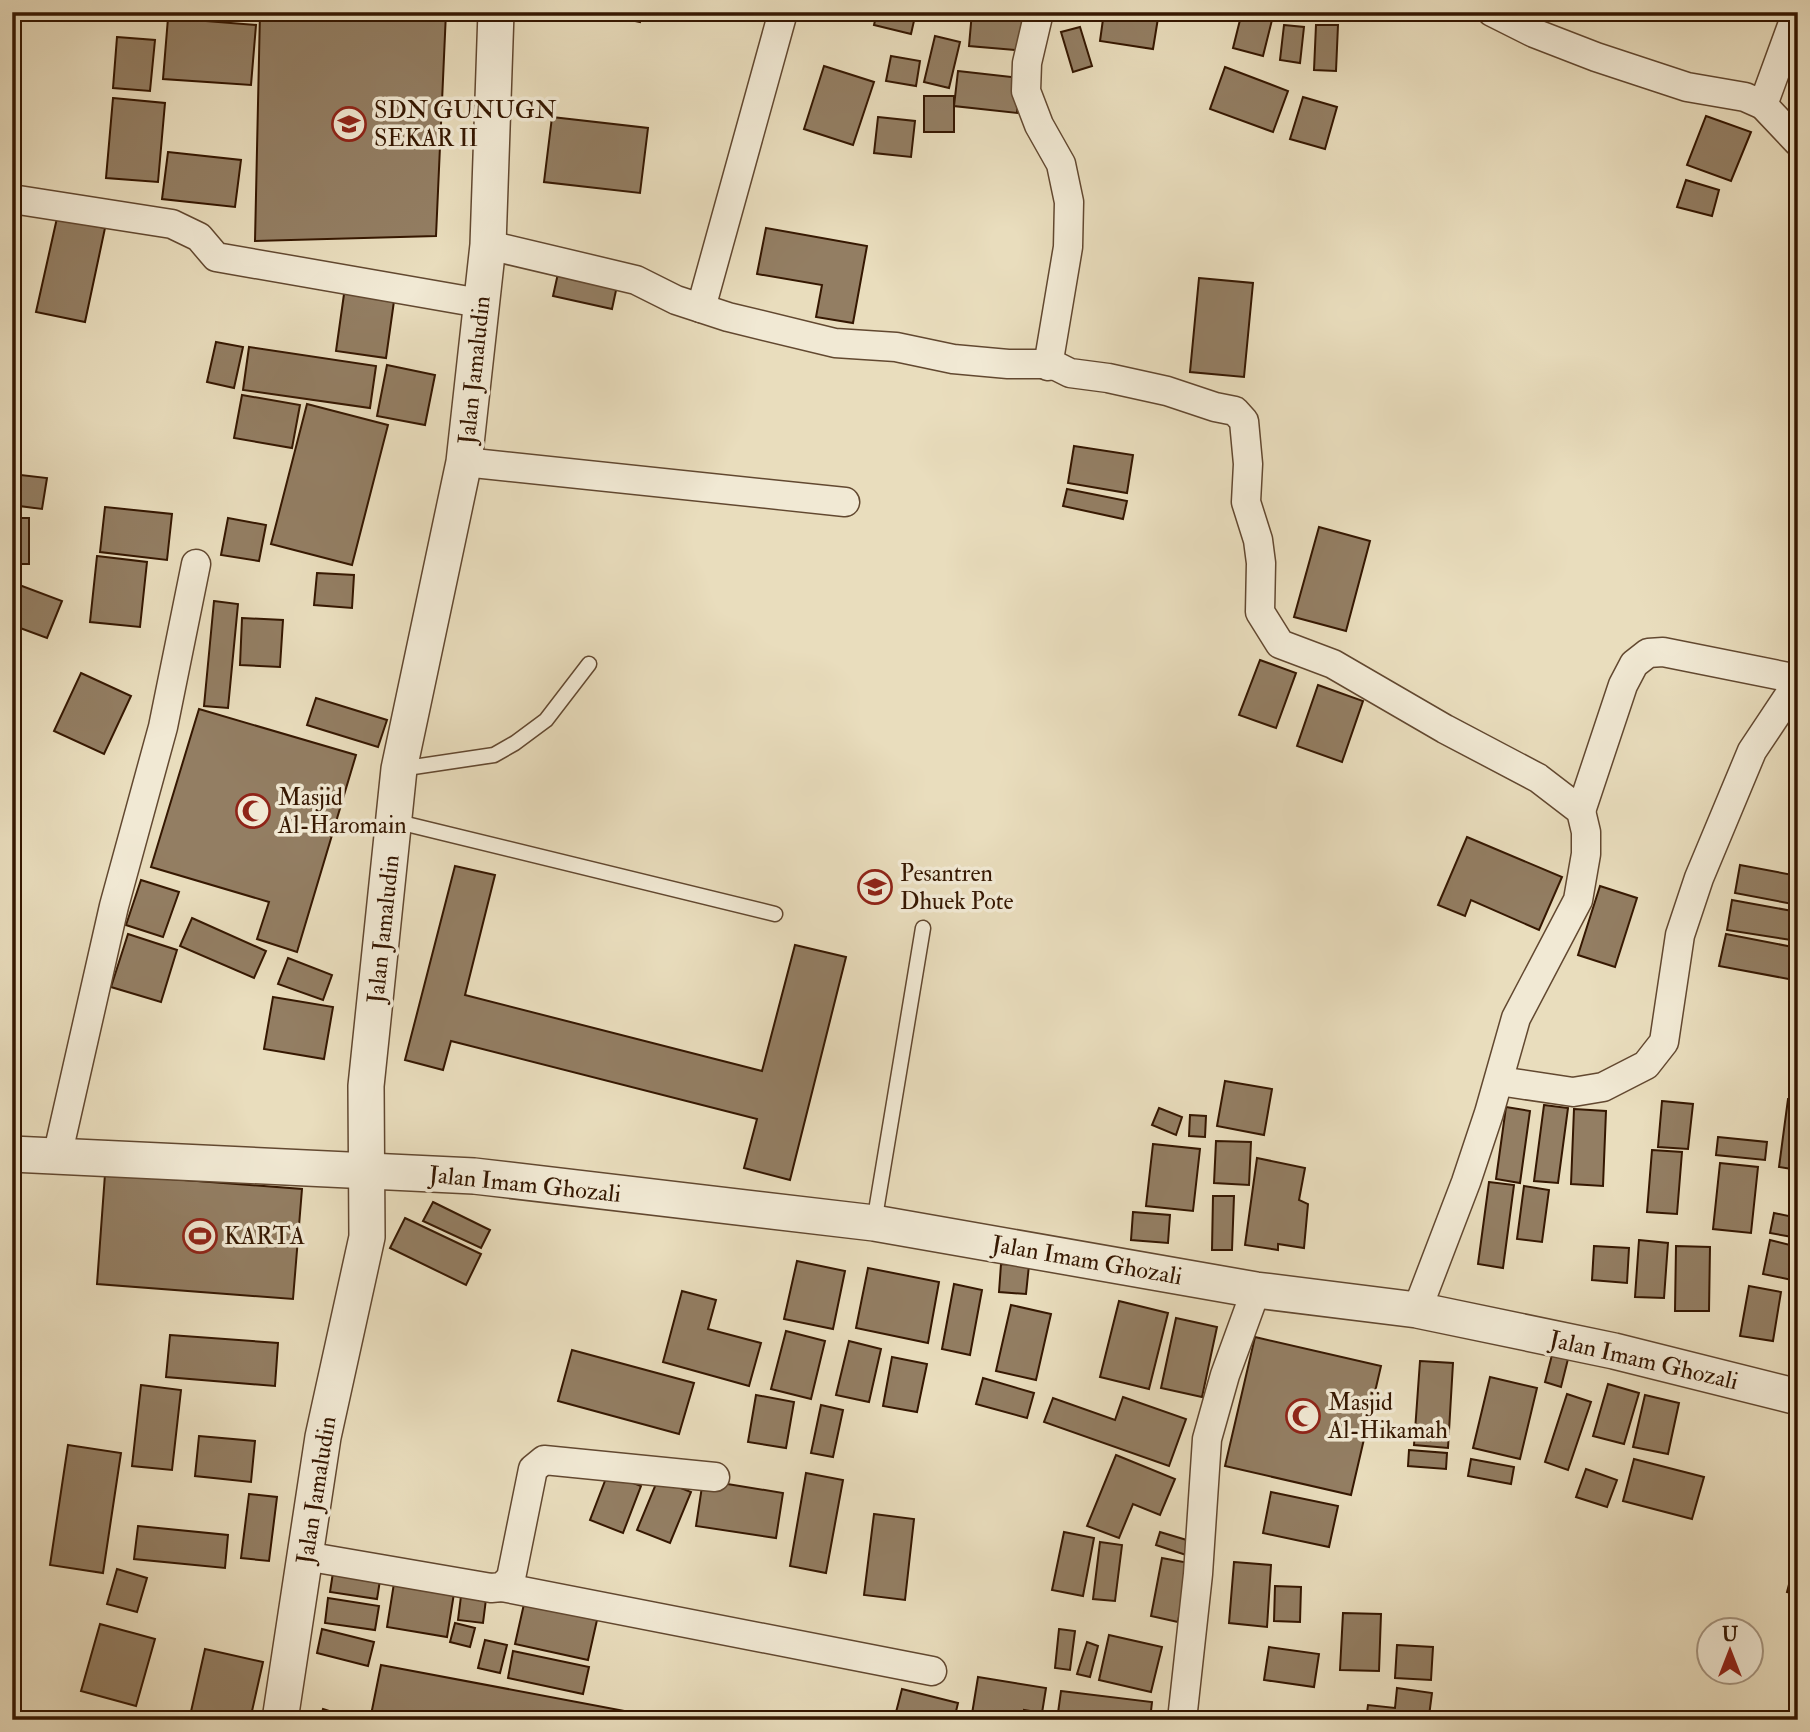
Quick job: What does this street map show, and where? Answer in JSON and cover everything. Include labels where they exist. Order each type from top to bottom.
[{"type":"street","name":"Jalan Jamaludin","points":[[280,1720],[323,1437],[367,1237],[366,1086],[398,769],[464,462],[488,245],[496,12]]},
{"type":"street","points":[[701,308],[783,12]]},
{"type":"street","points":[[1039,12],[1027,63],[1026,91],[1039,125],[1061,164],[1069,202],[1068,247],[1048,366]]},
{"type":"street","points":[[1492,12],[1534,33],[1596,57],[1687,87],[1745,97],[1763,105],[1798,142]]},
{"type":"street","points":[[1763,105],[1797,12]]},
{"type":"street","points":[[12,199],[172,224],[200,237],[216,257],[480,303]]},
{"type":"street","points":[[488,245],[636,280],[676,300],[727,317],[835,343],[896,347],[953,359],[1048,366],[1052,364],[1070,373],[1108,377],[1235,411],[1244,421],[1248,464],[1246,502],[1258,540],[1261,563],[1260,612],[1280,644],[1333,664],[1445,729],[1538,778],[1581,811]]},
{"type":"street","points":[[464,462],[845,502]]},
{"type":"street","points":[[57,1157],[114,906],[163,727],[196,564]]},
{"type":"street","points":[[1417,1310],[1466,1182],[1499,1081],[1516,1018],[1578,901],[1586,854],[1586,832],[1581,811],[1623,685],[1634,664],[1648,653],[1663,652],[1798,681],[1752,751],[1699,878],[1680,935],[1664,1042],[1646,1065],[1603,1087],[1573,1092],[1499,1081]]},
{"type":"street","name":"Jalan Imam Ghozali","points":[[12,1154],[474,1177],[874,1223],[1256,1290],[1417,1310],[1614,1351],[1798,1397]]},
{"type":"street","points":[[1182,1720],[1198,1574],[1207,1439],[1225,1375],[1256,1290]]},
{"type":"street","points":[[502,1587],[510,1578],[533,1469],[544,1460],[715,1477]]},
{"type":"street","points":[[305,1556],[491,1588],[502,1587],[932,1671]]},
{"type":"lane","points":[[398,769],[494,755],[546,720],[589,664]]},
{"type":"lane","points":[[394,821],[775,914]]},
{"type":"lane","points":[[874,1223],[923,928]]},
{"type":"building","name":"SDN GUNUGN SEKAR II","points":[[260,12],[446,12],[436,236],[255,241]]},
{"type":"building","points":[[594,12],[643,12],[640,22]]},
{"type":"building","points":[[877,12],[916,12],[911,34],[874,25]]},
{"type":"building","points":[[972,12],[1030,12],[1026,51],[969,46]]},
{"type":"building","points":[[1104,12],[1159,12],[1153,49],[1100,41]]},
{"type":"building","points":[[1242,12],[1259,12],[1273,16],[1263,56],[1233,48]]},
{"type":"building","points":[[168,18],[256,25],[251,85],[163,79]]},
{"type":"building","points":[[1284,25],[1304,27],[1300,63],[1280,60]]},
{"type":"building","points":[[1316,25],[1338,25],[1336,71],[1314,70]]},
{"type":"building","points":[[1080,27],[1092,66],[1073,72],[1061,32]]},
{"type":"building","points":[[935,36],[960,42],[949,88],[924,82]]},
{"type":"building","points":[[117,37],[155,40],[150,91],[113,88]]},
{"type":"building","points":[[891,56],[920,61],[916,86],[886,81]]},
{"type":"building","points":[[824,66],[874,82],[853,145],[804,129]]},
{"type":"building","points":[[1225,67],[1288,91],[1273,132],[1210,109]]},
{"type":"building","points":[[958,71],[1020,78],[1017,113],[954,106]]},
{"type":"building","points":[[924,96],[954,96],[954,132],[924,132]]},
{"type":"building","points":[[1303,97],[1337,107],[1325,149],[1290,139]]},
{"type":"building","points":[[113,98],[165,103],[158,182],[106,178]]},
{"type":"building","points":[[1706,116],[1751,132],[1731,181],[1687,165]]},
{"type":"building","points":[[552,117],[648,128],[640,193],[544,182]]},
{"type":"building","points":[[878,117],[915,121],[911,157],[874,153]]},
{"type":"building","points":[[168,152],[241,160],[235,207],[162,199]]},
{"type":"building","points":[[1686,180],[1719,190],[1712,216],[1677,207]]},
{"type":"building","points":[[57,218],[105,228],[85,322],[36,312]]},
{"type":"building","points":[[766,228],[867,246],[853,323],[816,317],[822,285],[757,274]]},
{"type":"building","points":[[559,269],[618,281],[612,309],[553,296]]},
{"type":"building","points":[[1199,278],[1253,283],[1244,377],[1190,372]]},
{"type":"building","points":[[345,287],[395,294],[386,358],[336,351]]},
{"type":"building","points":[[216,342],[243,347],[234,388],[207,382]]},
{"type":"building","points":[[249,347],[376,366],[370,408],[243,390]]},
{"type":"building","points":[[387,365],[435,375],[425,425],[377,416]]},
{"type":"building","points":[[242,395],[300,405],[292,448],[234,438]]},
{"type":"building","points":[[307,404],[388,425],[352,565],[271,544]]},
{"type":"building","points":[[1074,446],[1133,455],[1127,493],[1068,483]]},
{"type":"building","points":[[12,474],[47,478],[42,509],[12,505]]},
{"type":"building","points":[[1067,489],[1127,501],[1123,519],[1063,506]]},
{"type":"building","points":[[105,507],[172,514],[167,560],[100,552]]},
{"type":"building","points":[[12,518],[29,518],[29,564],[12,564]]},
{"type":"building","points":[[228,518],[266,525],[259,561],[221,555]]},
{"type":"building","points":[[1319,527],[1370,541],[1346,631],[1294,617]]},
{"type":"building","points":[[97,556],[147,562],[140,627],[90,622]]},
{"type":"building","points":[[317,573],[354,575],[352,608],[314,605]]},
{"type":"building","points":[[14,583],[62,601],[47,638],[12,625]]},
{"type":"building","points":[[214,601],[238,604],[228,708],[204,706]]},
{"type":"building","points":[[242,618],[283,620],[280,667],[240,665]]},
{"type":"building","points":[[1260,660],[1296,673],[1276,728],[1239,715]]},
{"type":"building","points":[[81,673],[131,696],[104,754],[54,731]]},
{"type":"building","points":[[1318,685],[1363,701],[1342,762],[1297,746]]},
{"type":"building","points":[[316,698],[387,720],[378,747],[307,725]]},
{"type":"building","name":"Masjid Al-Haromain","points":[[199,709],[356,755],[297,952],[257,939],[269,902],[151,867]]},
{"type":"building","points":[[1467,837],[1562,877],[1539,930],[1471,900],[1465,916],[1438,905]]},
{"type":"building","points":[[1740,865],[1798,876],[1798,905],[1735,893]]},
{"type":"building","points":[[455,866],[495,875],[465,995],[762,1071],[795,945],[846,957],[790,1180],[744,1168],[757,1119],[451,1041],[443,1070],[405,1060]]},
{"type":"building","points":[[141,880],[179,892],[163,937],[126,925]]},
{"type":"building","points":[[1600,886],[1637,898],[1615,967],[1578,955]]},
{"type":"building","points":[[1732,900],[1798,912],[1798,941],[1727,930]]},
{"type":"building","points":[[192,918],[266,951],[254,978],[180,946]]},
{"type":"building","points":[[128,934],[177,950],[161,1002],[111,987]]},
{"type":"building","points":[[1726,934],[1798,948],[1794,980],[1719,966]]},
{"type":"building","points":[[288,958],[332,975],[323,1000],[278,984]]},
{"type":"building","points":[[273,997],[333,1007],[324,1059],[264,1049]]},
{"type":"building","points":[[1225,1081],[1272,1089],[1264,1135],[1217,1126]]},
{"type":"building","points":[[1788,1099],[1798,1100],[1798,1170],[1779,1167]]},
{"type":"building","points":[[1662,1101],[1693,1104],[1688,1149],[1658,1147]]},
{"type":"building","points":[[1544,1105],[1568,1108],[1558,1183],[1534,1181]]},
{"type":"building","points":[[1506,1107],[1530,1111],[1520,1183],[1496,1179]]},
{"type":"building","points":[[1159,1108],[1182,1117],[1176,1135],[1152,1125]]},
{"type":"building","points":[[1574,1109],[1606,1111],[1603,1186],[1571,1184]]},
{"type":"building","points":[[1190,1115],[1206,1116],[1205,1137],[1189,1136]]},
{"type":"building","points":[[1718,1137],[1767,1142],[1765,1160],[1716,1155]]},
{"type":"building","points":[[1216,1141],[1251,1142],[1249,1185],[1214,1183]]},
{"type":"building","points":[[1153,1144],[1200,1149],[1193,1211],[1146,1206]]},
{"type":"building","points":[[1652,1150],[1682,1152],[1677,1214],[1647,1212]]},
{"type":"building","points":[[1257,1158],[1305,1168],[1299,1200],[1308,1204],[1304,1248],[1278,1244],[1278,1250],[1245,1245]]},
{"type":"building","points":[[1720,1163],[1758,1167],[1751,1233],[1713,1229]]},
{"type":"building","name":"KARTA","points":[[105,1174],[302,1189],[293,1299],[97,1284]]},
{"type":"building","points":[[1489,1182],[1514,1185],[1503,1268],[1478,1264]]},
{"type":"building","points":[[1524,1186],[1549,1190],[1542,1242],[1517,1239]]},
{"type":"building","points":[[1213,1196],[1234,1196],[1232,1250],[1212,1250]]},
{"type":"building","points":[[433,1202],[490,1230],[481,1248],[423,1221]]},
{"type":"building","points":[[1133,1212],[1170,1215],[1168,1243],[1131,1240]]},
{"type":"building","points":[[1774,1213],[1798,1218],[1798,1238],[1770,1233]]},
{"type":"building","points":[[405,1218],[481,1254],[466,1285],[390,1248]]},
{"type":"building","points":[[1639,1240],[1668,1243],[1664,1298],[1635,1297]]},
{"type":"building","points":[[1770,1240],[1798,1247],[1792,1280],[1763,1274]]},
{"type":"building","points":[[1594,1246],[1629,1248],[1627,1283],[1592,1280]]},
{"type":"building","points":[[1676,1246],[1710,1247],[1709,1311],[1675,1311]]},
{"type":"building","points":[[797,1261],[845,1271],[833,1329],[784,1319]]},
{"type":"building","points":[[1001,1264],[1029,1265],[1026,1294],[999,1292]]},
{"type":"building","points":[[868,1268],[939,1282],[928,1343],[856,1328]]},
{"type":"building","points":[[954,1284],[982,1290],[970,1355],[942,1349]]},
{"type":"building","points":[[1749,1286],[1781,1292],[1773,1341],[1740,1336]]},
{"type":"building","points":[[682,1291],[716,1300],[708,1329],[761,1343],[749,1386],[663,1362]]},
{"type":"building","points":[[1119,1301],[1168,1313],[1149,1389],[1100,1377]]},
{"type":"building","points":[[1011,1305],[1051,1314],[1036,1380],[996,1371]]},
{"type":"building","points":[[1176,1318],[1217,1327],[1202,1397],[1161,1388]]},
{"type":"building","points":[[786,1331],[825,1341],[811,1399],[771,1389]]},
{"type":"building","points":[[170,1335],[278,1343],[275,1386],[166,1377]]},
{"type":"building","name":"Masjid Al-Hikamah","points":[[1255,1337],[1381,1366],[1351,1495],[1225,1466]]},
{"type":"building","points":[[849,1341],[881,1349],[869,1402],[836,1395]]},
{"type":"building","points":[[572,1350],[694,1383],[679,1434],[558,1401]]},
{"type":"building","points":[[1552,1355],[1568,1359],[1561,1387],[1545,1382]]},
{"type":"building","points":[[892,1357],[927,1364],[917,1412],[883,1406]]},
{"type":"building","points":[[1420,1361],[1453,1363],[1448,1448],[1414,1445]]},
{"type":"building","points":[[1490,1377],[1537,1388],[1520,1459],[1473,1448]]},
{"type":"building","points":[[983,1378],[1034,1393],[1027,1418],[976,1404]]},
{"type":"building","points":[[1608,1384],[1639,1393],[1624,1444],[1593,1436]]},
{"type":"building","points":[[141,1385],[181,1390],[172,1470],[132,1466]]},
{"type":"building","points":[[1567,1394],[1591,1402],[1568,1470],[1545,1462]]},
{"type":"building","points":[[756,1395],[794,1402],[786,1448],[748,1442]]},
{"type":"building","points":[[1645,1395],[1679,1403],[1668,1454],[1633,1447]]},
{"type":"building","points":[[1123,1397],[1186,1419],[1169,1466],[1044,1422],[1053,1398],[1115,1420]]},
{"type":"building","points":[[821,1405],[843,1410],[833,1457],[811,1453]]},
{"type":"building","points":[[199,1436],[255,1441],[251,1482],[195,1476]]},
{"type":"building","points":[[68,1445],[121,1453],[103,1573],[50,1565]]},
{"type":"building","points":[[1409,1450],[1447,1453],[1446,1469],[1408,1466]]},
{"type":"building","points":[[1116,1455],[1175,1479],[1160,1515],[1133,1504],[1119,1538],[1087,1526]]},
{"type":"building","points":[[1471,1459],[1514,1467],[1511,1484],[1468,1476]]},
{"type":"building","points":[[1634,1459],[1704,1477],[1692,1519],[1623,1501]]},
{"type":"building","points":[[1586,1469],[1617,1480],[1607,1507],[1576,1497]]},
{"type":"building","points":[[608,1473],[641,1486],[623,1533],[590,1520]]},
{"type":"building","points":[[806,1473],[843,1480],[826,1573],[790,1566]]},
{"type":"building","points":[[658,1479],[691,1492],[670,1543],[637,1530]]},
{"type":"building","points":[[703,1480],[783,1493],[776,1538],[696,1526]]},
{"type":"building","points":[[1271,1492],[1338,1506],[1329,1547],[1263,1533]]},
{"type":"building","points":[[249,1494],[277,1497],[269,1561],[241,1558]]},
{"type":"building","points":[[874,1514],[914,1519],[905,1600],[864,1595]]},
{"type":"building","points":[[138,1526],[228,1535],[225,1568],[134,1559]]},
{"type":"building","points":[[1064,1532],[1094,1538],[1083,1596],[1052,1590]]},
{"type":"building","points":[[1160,1532],[1190,1541],[1186,1555],[1156,1545]]},
{"type":"building","points":[[1100,1542],[1122,1545],[1115,1601],[1093,1599]]},
{"type":"building","points":[[1798,1550],[1798,1595],[1787,1592]]},
{"type":"building","points":[[1162,1558],[1189,1563],[1178,1622],[1151,1616]]},
{"type":"building","points":[[1234,1562],[1271,1565],[1267,1627],[1229,1623]]},
{"type":"building","points":[[334,1566],[381,1574],[377,1599],[330,1592]]},
{"type":"building","points":[[117,1569],[147,1578],[137,1612],[107,1604]]},
{"type":"building","points":[[395,1577],[455,1587],[447,1637],[387,1627]]},
{"type":"building","points":[[1275,1586],[1301,1587],[1300,1622],[1274,1621]]},
{"type":"building","points":[[461,1596],[486,1599],[483,1623],[458,1620]]},
{"type":"building","points":[[328,1598],[379,1606],[375,1630],[325,1623]]},
{"type":"building","points":[[524,1604],[597,1620],[588,1660],[515,1644]]},
{"type":"building","points":[[1343,1613],[1381,1614],[1379,1671],[1340,1670]]},
{"type":"building","points":[[455,1623],[475,1628],[470,1647],[450,1642]]},
{"type":"building","points":[[100,1624],[155,1639],[136,1706],[81,1691]]},
{"type":"building","points":[[322,1629],[374,1642],[368,1666],[317,1653]]},
{"type":"building","points":[[1059,1629],[1075,1631],[1070,1670],[1055,1668]]},
{"type":"building","points":[[1109,1635],[1162,1647],[1151,1692],[1099,1680]]},
{"type":"building","points":[[485,1640],[507,1645],[500,1673],[478,1668]]},
{"type":"building","points":[[1087,1642],[1098,1646],[1090,1677],[1077,1674]]},
{"type":"building","points":[[1397,1645],[1433,1647],[1431,1680],[1395,1678]]},
{"type":"building","points":[[1269,1647],[1319,1654],[1314,1687],[1264,1680]]},
{"type":"building","points":[[205,1649],[263,1662],[250,1720],[207,1720],[190,1716]]},
{"type":"building","points":[[513,1651],[589,1667],[583,1694],[508,1678]]},
{"type":"building","points":[[381,1665],[672,1720],[370,1720]]},
{"type":"building","points":[[978,1677],[1046,1688],[1042,1713],[1024,1710],[1023,1720],[971,1720]]},
{"type":"building","points":[[1397,1688],[1432,1693],[1429,1716],[1445,1718],[1444,1720],[1366,1720],[1368,1705],[1395,1708]]},
{"type":"building","points":[[902,1689],[958,1703],[954,1720],[894,1720]]},
{"type":"building","points":[[1061,1691],[1152,1702],[1150,1720],[1057,1720]]},
{"type":"building","points":[[323,1709],[354,1719],[354,1720],[320,1720]]},
{"type":"place","name":"SDN GUNUGN SEKAR II","points":[[349,124]]},
{"type":"place","name":"Masjid Al-Haromain","points":[[253,811]]},
{"type":"place","name":"Pesantren Dhuek Pote","points":[[875,887]]},
{"type":"place","name":"KARTA","points":[[200,1236]]},
{"type":"place","name":"Masjid Al-Hikamah","points":[[1303,1416]]}]
